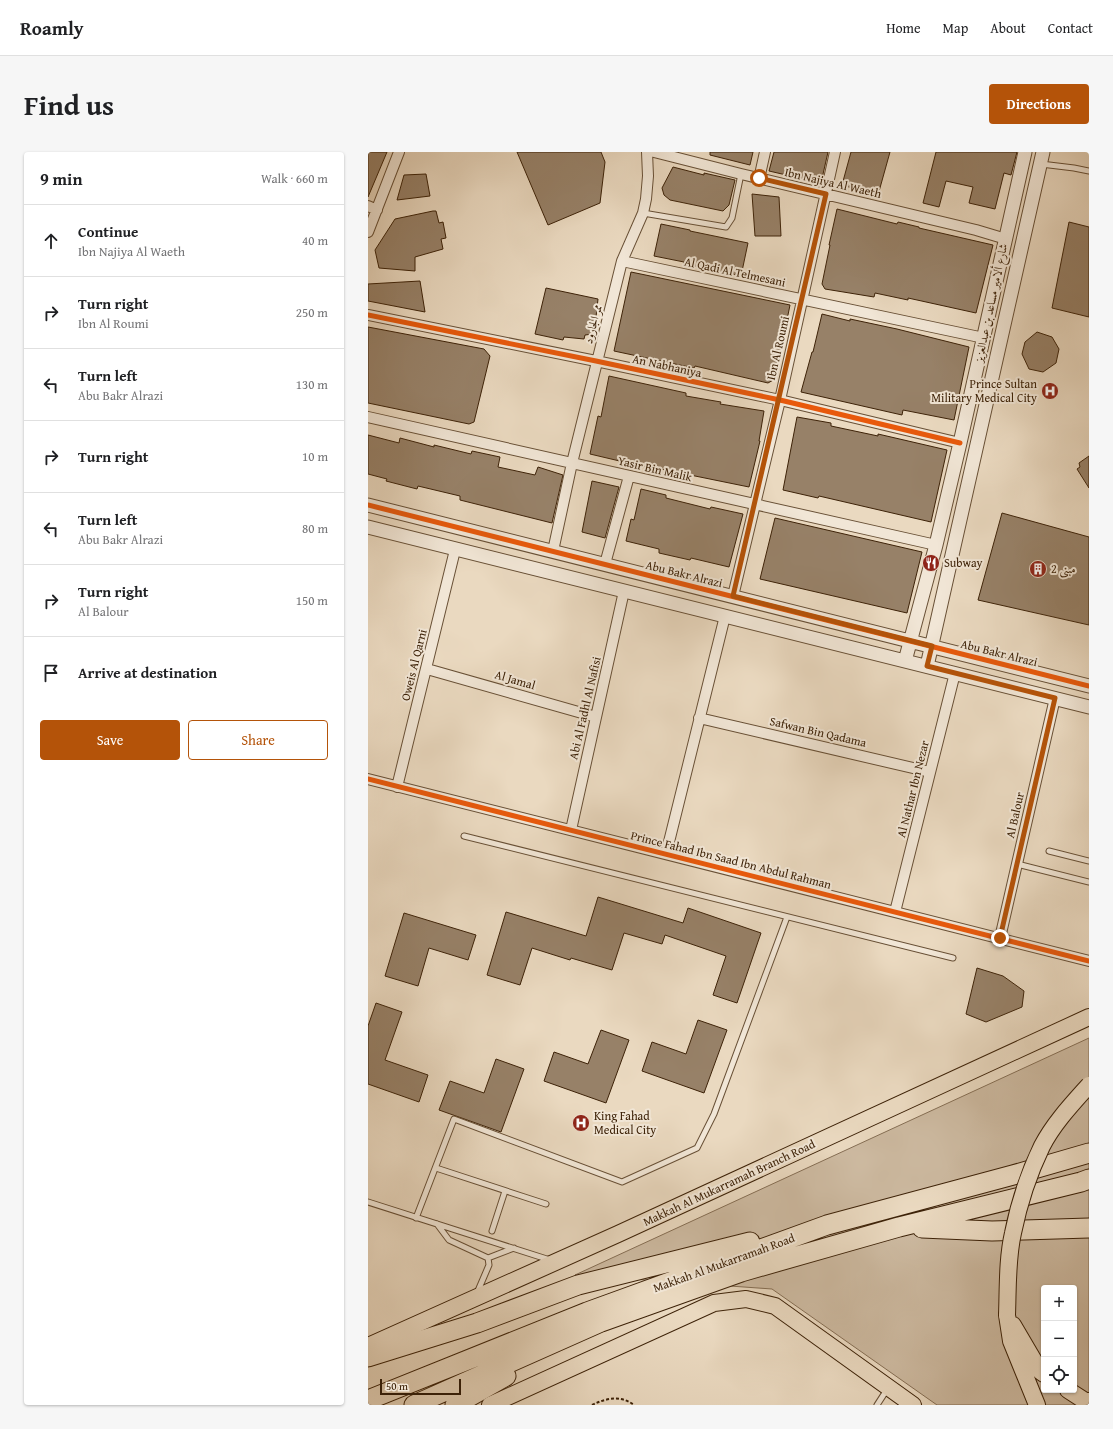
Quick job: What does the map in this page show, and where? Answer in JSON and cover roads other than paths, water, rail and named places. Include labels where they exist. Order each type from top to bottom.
[{"type":"highway","name":"Makkah Al Mukarramah Road","points":[[368,1400],[587,1312],[827,1225],[1089,1153]]},
{"type":"highway","name":"Makkah Al Mukarramah Road","points":[[414,1405],[601,1322],[741,1272],[899,1227],[1089,1179]]},
{"type":"highway","points":[[368,1357],[477,1323],[578,1285],[920,1200]]},
{"type":"highway","points":[[899,1227],[992,1231],[1089,1228]]},
{"type":"highway","points":[[455,1405],[601,1322]]},
{"type":"main road","name":"Makkah Al Mukarramah Branch Road","points":[[368,1346],[557,1262],[1089,1017]]},
{"type":"main road","points":[[1037,1405],[1011,1342],[1007,1315],[1013,1234],[1027,1183],[1043,1145],[1063,1115],[1089,1085]]},
{"type":"main road","points":[[490,1405],[714,1303],[746,1299],[775,1306],[888,1387],[906,1403]]},
{"type":"main road","points":[[1007,1315],[1041,1372]]},
{"type":"main road","points":[[1073,1393],[1085,1401],[1089,1401]]},
{"type":"street","points":[[368,232],[373,208],[399,152]]},
{"type":"street","name":"ممر الجارود","points":[[553,551],[596,361],[622,261],[643,213],[648,176],[647,152]]},
{"type":"street","name":"Ibn Najiya Al Waeth","points":[[654,152],[976,230],[1006,239]]},
{"type":"street","points":[[759,178],[765,152]]},
{"type":"street","name":"Ibn Al Roumi","points":[[733,596],[780,400],[835,152]]},
{"type":"street","name":"شارع ألامير مساعد بن عبدالعزيز","points":[[905,661],[936,544],[960,443],[1024,152]]},
{"type":"street","points":[[927,666],[1042,158]]},
{"type":"street","points":[[1014,203],[1018,200],[1023,200],[1028,202],[1031,206]]},
{"type":"street","name":"Al Qadi Al Telmesani","points":[[622,261],[984,338]]},
{"type":"street","name":"An Nabhaniya","points":[[368,315],[780,400],[960,443]]},
{"type":"street","name":"Yasir Bin Malik","points":[[368,417],[936,544]]},
{"type":"street","points":[[605,564],[629,476]]},
{"type":"street","name":"Abu Bakr Alrazi","points":[[368,505],[1088,686]]},
{"type":"street","points":[[368,527],[455,550],[1089,707]]},
{"type":"street","name":"Oweis Al Qarni","points":[[397,787],[455,550]]},
{"type":"street","name":"Abi Al Fadhl Al Nafisi","points":[[571,830],[624,591]]},
{"type":"street","points":[[666,854],[724,616]]},
{"type":"street","name":"Al Jamal","points":[[426,669],[596,717]]},
{"type":"street","name":"Al Nathar Ibn Nezar","points":[[895,912],[955,673]]},
{"type":"street","name":"Al Balour","points":[[1000,938],[1055,698]]},
{"type":"street","name":"Safwan Bin Qadama","points":[[700,718],[930,772]]},
{"type":"street","name":"Prince Fahad Ibn Saad Ibn Abdul Rahman","points":[[368,779],[1089,961]]},
{"type":"lane","points":[[1042,158],[1089,171]]},
{"type":"lane","points":[[643,213],[726,227],[732,218],[741,174]]},
{"type":"lane","points":[[464,836],[953,958]]},
{"type":"lane","points":[[1049,851],[1089,861]]},
{"type":"lane","points":[[1017,864],[1089,882]]},
{"type":"lane","points":[[416,1218],[454,1119],[622,1182],[697,1148],[714,1114],[787,917]]},
{"type":"lane","points":[[436,1168],[546,1204]]},
{"type":"lane","points":[[492,1231],[505,1191]]},
{"type":"lane","points":[[368,1202],[557,1262]]},
{"type":"lane","points":[[437,1224],[449,1240],[488,1258],[514,1248]]},
{"type":"lane","points":[[474,1299],[489,1265],[488,1258]]},
{"type":"lane","points":[[877,1405],[888,1387]]},
{"type":"place","name":"Prince Sultan Military Medical City","points":[[1050,391]]},
{"type":"place","name":"Subway","points":[[931,563]]},
{"type":"place","name":"مبنى 2","points":[[1038,569]]},
{"type":"place","name":"King Fahad Medical City","points":[[581,1123]]}]
